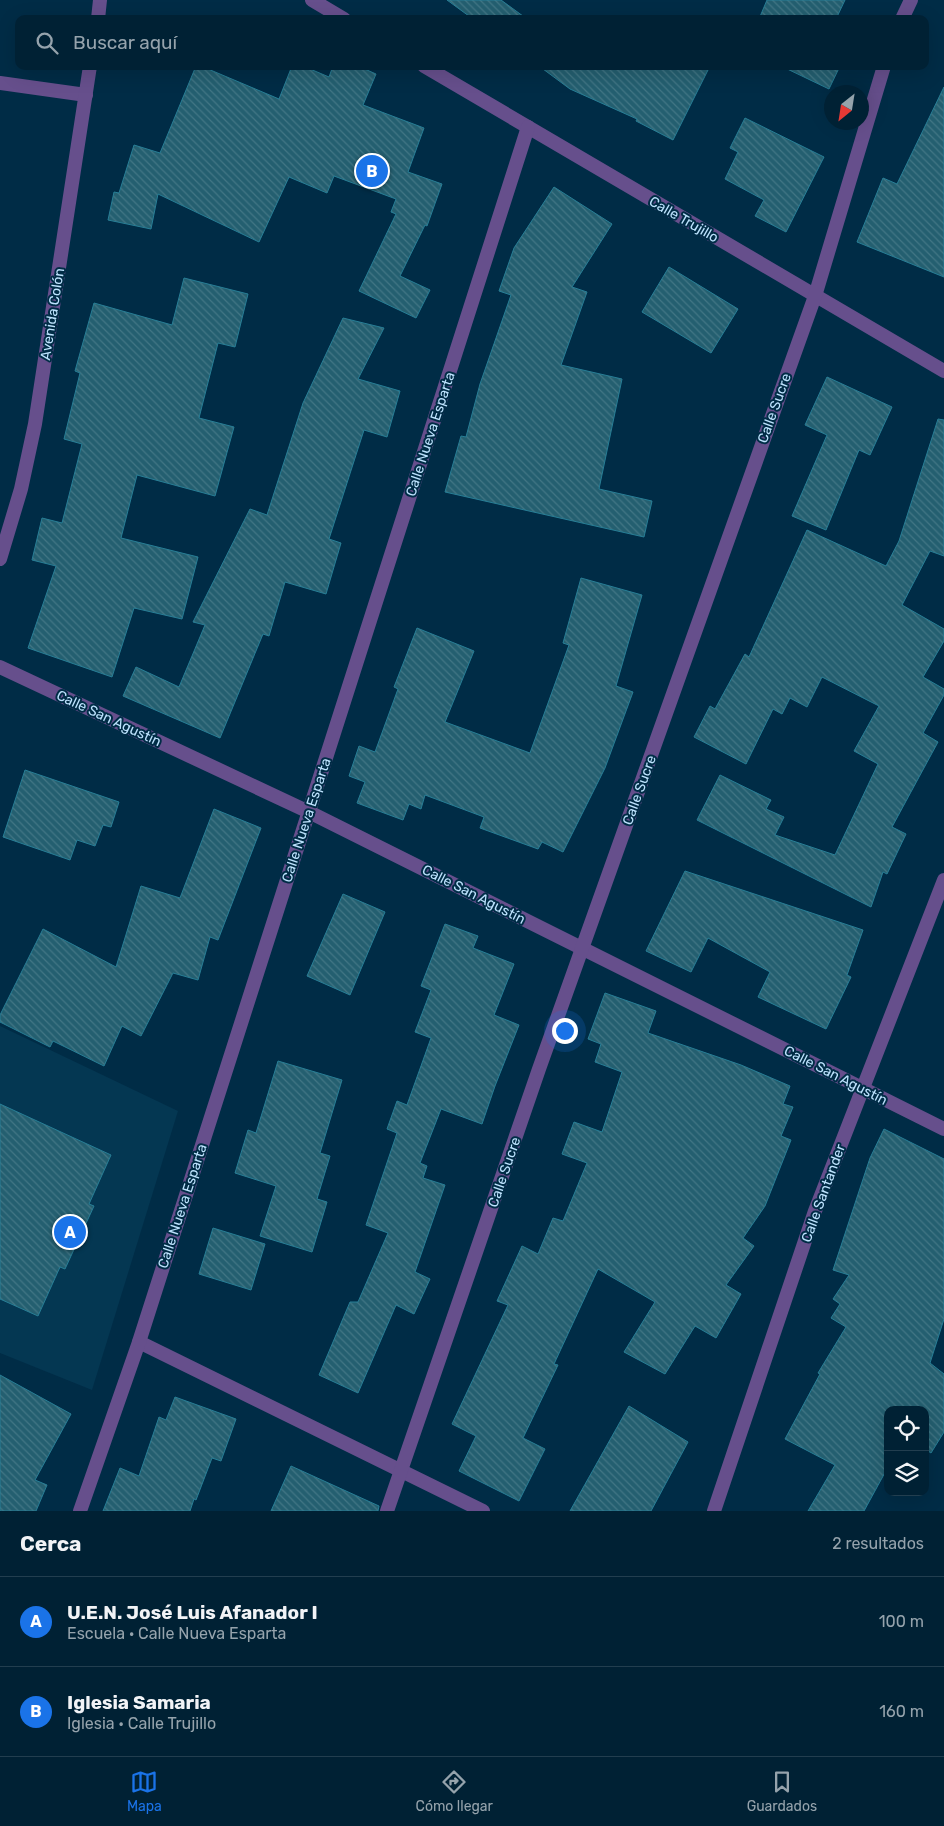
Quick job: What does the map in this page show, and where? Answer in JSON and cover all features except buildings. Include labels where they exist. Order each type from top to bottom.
[{"type":"street","points":[[98,15],[100,0]]},
{"type":"street","points":[[312,0],[337,15]]},
{"type":"street","points":[[904,15],[911,0]]},
{"type":"street","name":"Avenida Colón","points":[[0,559],[22,489],[35,424],[89,70]]},
{"type":"street","name":"Calle Trujillo","points":[[431,70],[944,371]]},
{"type":"street","name":"Calle Sucre","points":[[387,1511],[582,948],[815,296],[883,70]]},
{"type":"street","points":[[0,83],[86,95]]},
{"type":"street","name":"Calle Nueva Esparta","points":[[80,1511],[139,1342],[528,127]]},
{"type":"street","name":"Calle San Agustín","points":[[0,667],[309,812],[944,1129]]},
{"type":"street","name":"Calle Santander","points":[[714,1511],[815,1211],[944,880]]},
{"type":"street","points":[[139,1342],[483,1511]]},
{"type":"shaded area","points":[[0,1026],[178,1111],[92,1390],[0,1353]]},
{"type":"place","name":"Iglesia Samaria","points":[[372,171]]},
{"type":"place","name":"U.E.N. José Luis Afanador I","points":[[70,1232]]}]
